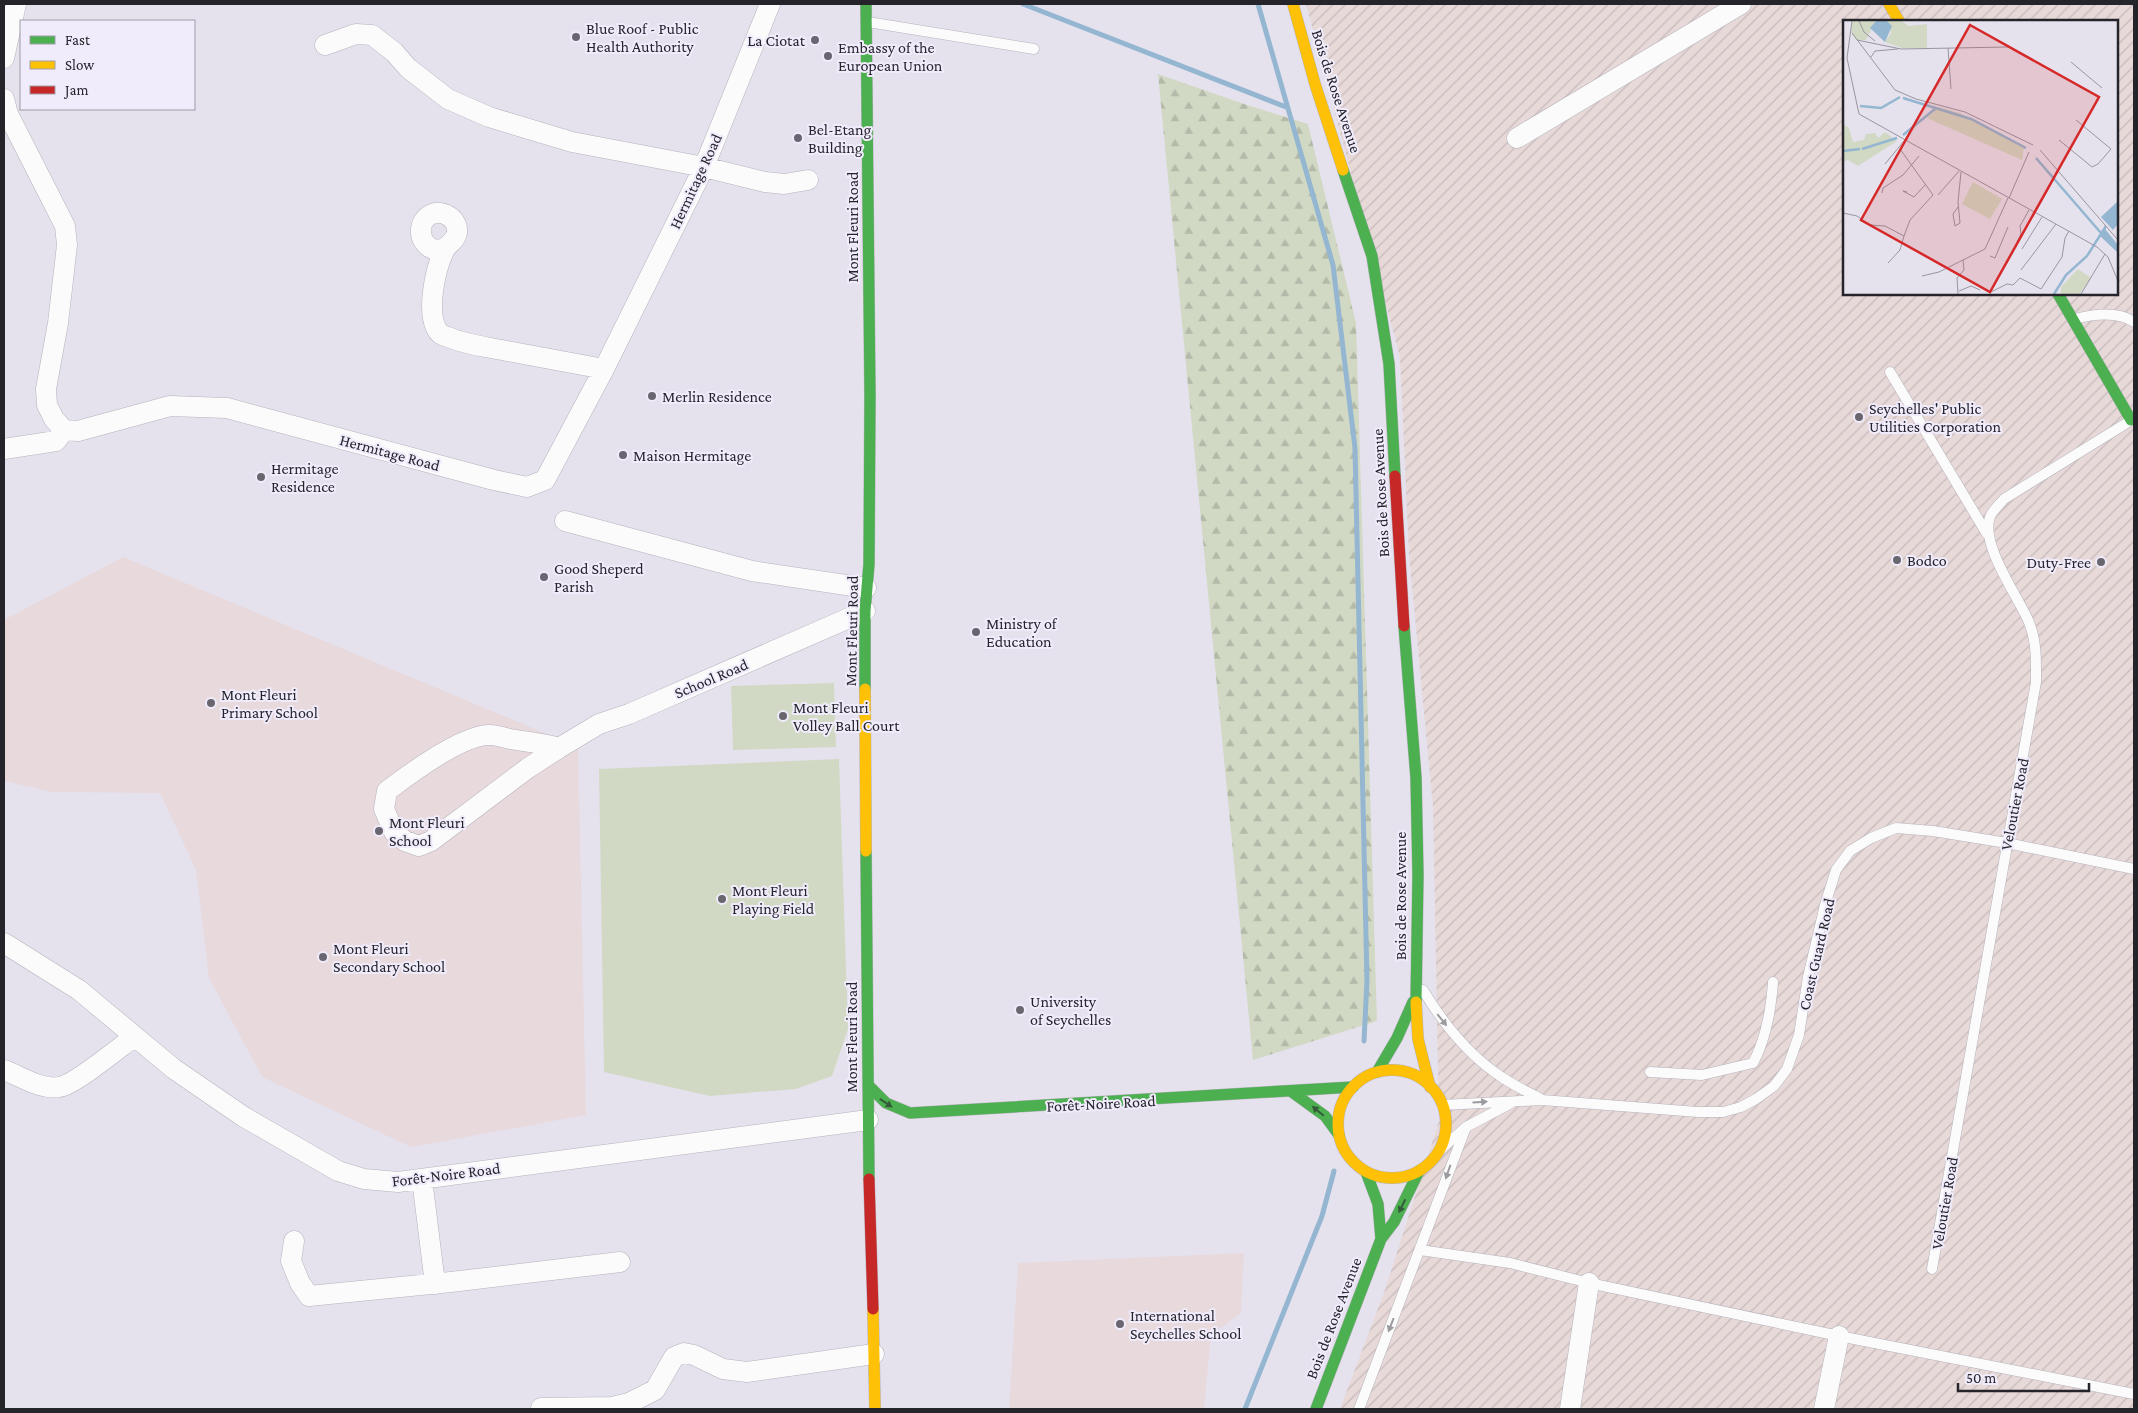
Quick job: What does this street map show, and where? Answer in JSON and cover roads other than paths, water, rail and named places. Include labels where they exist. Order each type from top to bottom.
[{"type":"main road","name":"Mont Fleuri Road","points":[[866,4],[870,406],[869,564],[865,611],[868,1085],[874,1125]]},
{"type":"main road","name":"Bois de Rose Avenue","points":[[1293,4],[1315,84],[1372,256],[1389,364],[1399,555],[1416,778],[1418,875],[1415,993],[1418,1039],[1430,1087]]},
{"type":"main road","points":[[1889,4],[1898,20]]},
{"type":"main road","points":[[2059,295],[2133,423]]},
{"type":"main road","name":"Bois de Rose Avenue","points":[[1377,1072],[1394,1046],[1407,1020],[1415,993]]},
{"type":"main road","points":[[1292,1092],[1325,1116],[1339,1134],[1348,1156],[1366,1172],[1384,1178],[1402,1177],[1419,1171],[1431,1162],[1440,1150],[1445,1128],[1442,1105],[1430,1087],[1419,1078],[1406,1072],[1391,1070],[1377,1072],[1364,1078],[1353,1087],[1343,1101],[1338,1118],[1339,1134]]},
{"type":"main road","name":"Forêt-Noire Road","points":[[868,1085],[875,1095],[886,1104],[897,1110],[910,1113],[1353,1087]]},
{"type":"main road","name":"Forêt-Noire Road","points":[[894,1120],[910,1113]]},
{"type":"main road","points":[[874,1125],[868,1142],[875,1409]]},
{"type":"main road","name":"Bois de Rose Avenue","points":[[1316,1409],[1381,1239],[1394,1222],[1419,1171]]},
{"type":"main road","name":"Bois de Rose Avenue","points":[[1366,1172],[1376,1191],[1381,1215],[1381,1239]]},
{"type":"street","points":[[4,58],[16,4]]},
{"type":"street","name":"Hermitage Road","points":[[64,430],[78,432],[170,406],[227,408],[494,480],[527,487],[544,480],[604,369],[704,167],[770,4]]},
{"type":"street","points":[[1517,138],[1741,4]]},
{"type":"street","points":[[325,45],[356,34],[372,35],[394,52],[408,68],[448,100],[489,117],[572,142],[704,167],[765,182],[784,184],[808,180]]},
{"type":"street","points":[[4,99],[8,114],[65,226],[67,245],[58,323],[46,389],[47,405],[54,419],[64,430],[56,441],[4,449]]},
{"type":"street","points":[[444,249],[432,292],[433,320],[437,331],[447,337],[477,345],[604,369]]},
{"type":"street","points":[[565,521],[752,571],[866,588]]},
{"type":"street","name":"School Road","points":[[559,748],[534,741],[510,739],[490,734],[474,737],[432,760],[387,792],[384,809],[394,832],[405,841],[419,846],[448,830],[522,773],[599,724],[629,714],[865,611]]},
{"type":"street","name":"Forêt-Noire Road","points":[[4,943],[79,990],[174,1069],[244,1117],[338,1171],[364,1179],[398,1182],[874,1125]]},
{"type":"street","points":[[4,1070],[39,1085],[60,1087],[82,1075],[134,1037]]},
{"type":"street","points":[[422,1179],[435,1284]]},
{"type":"street","points":[[294,1241],[291,1261],[300,1282],[309,1296],[435,1284],[620,1262]]},
{"type":"street","points":[[1570,1409],[1589,1283]]},
{"type":"street","points":[[1824,1409],[1839,1336]]},
{"type":"street","points":[[541,1408],[612,1407],[629,1403],[655,1390],[674,1357],[684,1353],[723,1368],[747,1372],[874,1354]]},
{"type":"lane","points":[[866,22],[1034,49]]},
{"type":"lane","points":[[2072,319],[2095,314],[2130,319],[2134,322]]},
{"type":"lane","name":"Veloutier Road","points":[[1890,372],[1987,534],[2029,622],[2036,647],[2036,682],[1932,1270]]},
{"type":"lane","points":[[1987,534],[1990,516],[2004,499],[2133,423]]},
{"type":"lane","name":"Coast Guard Road","points":[[1442,1105],[1542,1100],[1723,1112],[1740,1107],[1756,1099],[1774,1086],[1787,1069],[1798,1035],[1808,977],[1825,905],[1836,870],[1850,851],[1872,838],[1896,828],[1933,831],[2007,843],[2134,869]]},
{"type":"lane","points":[[1416,979],[1439,1017],[1468,1050],[1503,1078],[1542,1100]]},
{"type":"lane","points":[[1650,1072],[1702,1075],[1753,1063],[1760,1049],[1772,1002],[1773,982]]},
{"type":"lane","name":"Coast Guard Road","points":[[1440,1150],[1466,1127],[1519,1100]]},
{"type":"lane","points":[[1359,1409],[1466,1127]]},
{"type":"lane","points":[[1420,1250],[1510,1264],[1589,1283],[1839,1336],[2134,1394]]},
{"type":"waterway","points":[[1023,4],[1286,107]]},
{"type":"waterway","points":[[1258,4],[1333,265],[1355,448],[1367,981],[1364,1041]]},
{"type":"waterway","points":[[1245,1409],[1322,1216],[1334,1171]]},
{"type":"place","name":"Blue Roof - Public Health Authority","points":[[576,37]]},
{"type":"place","name":"La Ciotat","points":[[815,40]]},
{"type":"place","name":"Embassy of the European Union","points":[[828,56]]},
{"type":"place","name":"Bel-Etang Building","points":[[798,138]]},
{"type":"place","name":"Merlin Residence","points":[[652,396]]},
{"type":"place","name":"Seychelles' Public Utilities Corporation","points":[[1859,417]]},
{"type":"place","name":"Maison Hermitage","points":[[623,455]]},
{"type":"place","name":"Hermitage Residence","points":[[261,477]]},
{"type":"place","name":"Bodco","points":[[1897,560]]},
{"type":"place","name":"Duty-Free","points":[[2101,562]]},
{"type":"place","name":"Good Sheperd Parish","points":[[544,577]]},
{"type":"place","name":"Ministry of Education","points":[[976,632]]},
{"type":"place","name":"Mont Fleuri Primary School","points":[[211,703]]},
{"type":"place","name":"Mont Fleuri Volley Ball Court","points":[[783,716]]},
{"type":"place","name":"Mont Fleuri School","points":[[379,831]]},
{"type":"place","name":"Mont Fleuri Playing Field","points":[[722,899]]},
{"type":"place","name":"Mont Fleuri Secondary School","points":[[323,957]]},
{"type":"place","name":"University of Seychelles","points":[[1020,1010]]},
{"type":"place","name":"International Seychelles School","points":[[1120,1324]]}]
